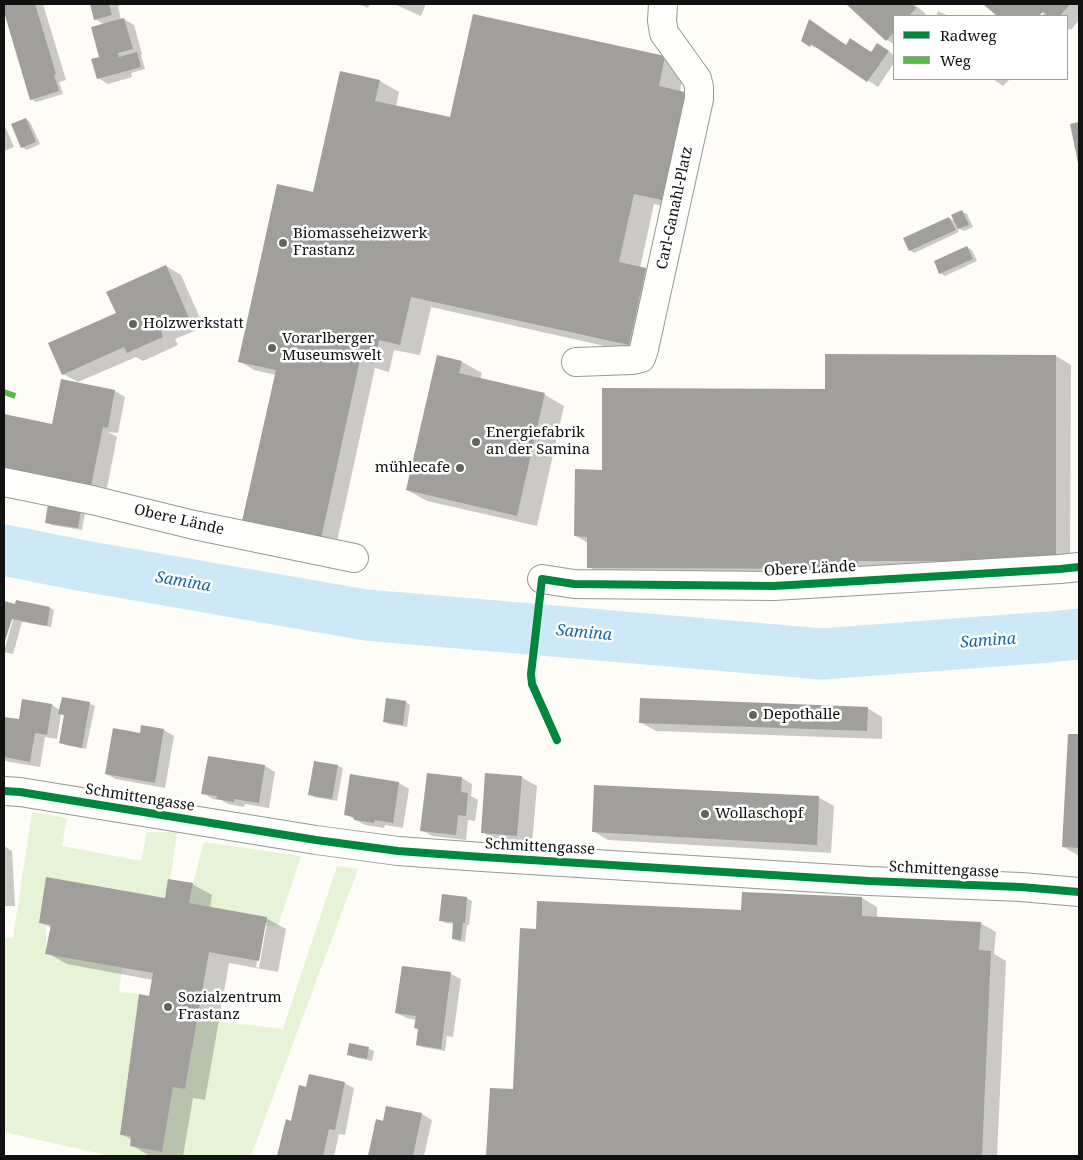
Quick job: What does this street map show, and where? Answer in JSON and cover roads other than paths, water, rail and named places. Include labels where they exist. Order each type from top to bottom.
[{"type":"street","name":"Carl-Ganahl-Platz","points":[[576,362],[632,360],[641,358],[644,349],[700,99],[697,79],[664,33],[662,21],[663,4]]},
{"type":"street","name":"Obere Lände","points":[[4,482],[92,500],[194,525],[354,558]]},
{"type":"street","name":"Obere Lände","points":[[542,578],[574,584],[774,586],[1060,569],[1079,566]]},
{"type":"street","name":"Schmittengasse","points":[[4,791],[398,851],[869,881],[1079,892]]},
{"type":"waterway","name":"Samina","points":[[4,550],[84,566],[366,615],[822,654],[1079,634]]},
{"type":"place","name":"Biomasseheizwerk Frastanz","points":[[283,243]]},
{"type":"place","name":"Holzwerkstatt","points":[[133,324]]},
{"type":"place","name":"Vorarlberger Museumswelt","points":[[272,348]]},
{"type":"place","name":"Energiefabrik an der Samina","points":[[476,442]]},
{"type":"place","name":"mühlecafe","points":[[460,468]]},
{"type":"place","name":"Depothalle","points":[[753,715]]},
{"type":"place","name":"Wollaschopf","points":[[705,814]]},
{"type":"place","name":"Sozialzentrum Frastanz","points":[[168,1007]]}]
